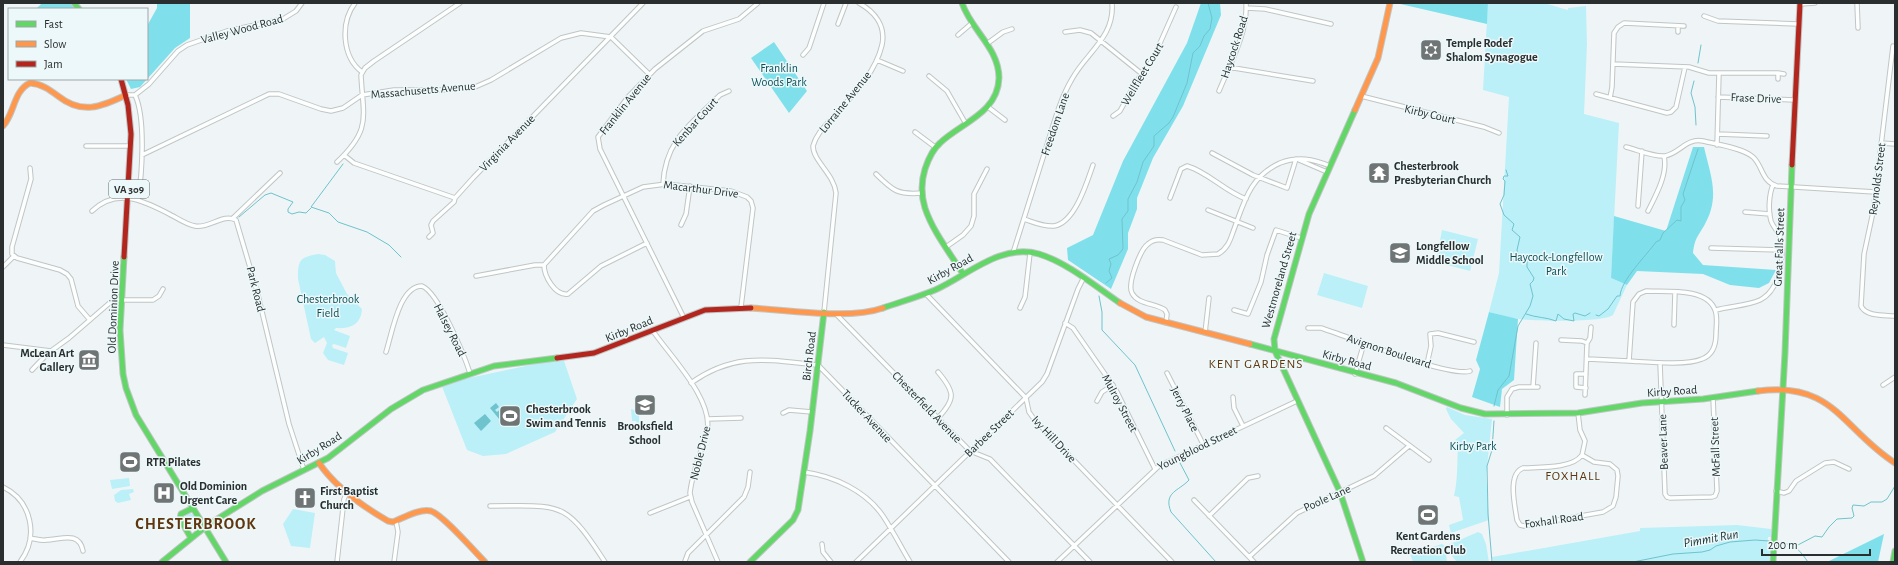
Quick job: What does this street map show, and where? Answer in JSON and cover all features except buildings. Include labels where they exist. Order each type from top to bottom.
[{"type":"main road","points":[[962,3],[967,17],[988,43],[996,58],[1000,79],[997,92],[988,107],[980,115],[949,134],[936,147],[924,170],[922,193],[927,214],[962,274]]},
{"type":"main road","name":"Westmoreland Street","points":[[1363,562],[1340,492],[1275,351],[1274,336],[1301,238],[1314,201],[1378,58],[1390,3]]},
{"type":"main road","name":"Great Falls Street","points":[[1773,562],[1794,100],[1800,3]]},
{"type":"main road","name":"Old Dominion Drive","points":[[122,80],[126,95],[131,146],[120,347],[126,388],[140,422],[226,562]]},
{"type":"main road","points":[[3,126],[12,114],[21,89],[30,83],[36,83],[47,88],[67,103],[76,107],[106,105],[126,95]]},
{"type":"main road","name":"Kirby Road","points":[[162,562],[190,538],[262,491],[319,463],[408,398],[424,390],[470,373],[507,364],[589,354],[706,310],[741,307],[836,314],[868,313],[926,294],[989,260],[1013,253],[1030,253],[1054,259],[1084,277],[1130,310],[1143,316],[1415,389],[1468,411],[1507,415],[1578,413],[1631,404],[1714,398],[1747,392],[1782,390],[1808,394],[1829,404],[1841,414],[1878,453],[1895,463]]},
{"type":"main road","name":"Birch Road","points":[[750,562],[796,515],[800,505],[824,312]]},
{"type":"main road","points":[[319,463],[327,476],[347,492],[391,522],[422,511],[436,513],[485,562]]},
{"type":"main road","points":[[190,538],[180,519],[181,514],[193,508]]},
{"type":"main road","points":[[1893,562],[1895,551]]},
{"type":"street","name":"Valley Wood Road","points":[[135,95],[149,84],[176,53],[187,45],[227,31],[286,18],[296,11],[302,3]]},
{"type":"street","points":[[337,162],[344,155],[362,130],[364,122],[362,72],[352,62],[346,48],[350,10],[355,3]]},
{"type":"street","points":[[362,72],[374,61],[460,3]]},
{"type":"street","name":"Virginia Avenue","points":[[429,237],[433,233],[431,225],[433,221],[454,202],[455,198],[643,3]]},
{"type":"street","name":"Franklin Avenue","points":[[684,318],[600,149],[598,137],[628,97],[649,74],[703,31],[739,19],[758,3]]},
{"type":"street","points":[[803,56],[809,48],[824,3]]},
{"type":"street","points":[[838,24],[846,3]]},
{"type":"street","name":"Lorraine Avenue","points":[[814,140],[864,81],[877,60],[883,39],[882,28],[875,15],[859,3]]},
{"type":"street","name":"Freedom Lane","points":[[1013,253],[1057,115],[1068,86],[1075,74],[1101,41],[1111,21],[1112,3]]},
{"type":"street","name":"Haycock Road","points":[[1219,91],[1241,32],[1246,3]]},
{"type":"street","points":[[1800,3],[1815,3]]},
{"type":"street","points":[[1857,3],[1858,28]]},
{"type":"street","name":"Wellfleet Court","points":[[1113,116],[1120,111],[1158,50],[1176,7]]},
{"type":"street","points":[[1246,8],[1265,9],[1331,24]]},
{"type":"street","points":[[1704,16],[1711,20],[1718,21],[1798,24]]},
{"type":"street","points":[[958,35],[972,23]]},
{"type":"street","points":[[1610,98],[1614,33],[1621,24],[1684,26]]},
{"type":"street","points":[[1678,26],[1678,32]]},
{"type":"street","points":[[988,43],[1006,30],[1012,29]]},
{"type":"street","points":[[1065,32],[1085,31],[1101,41],[1142,74]]},
{"type":"street","name":"Massachusetts Avenue","points":[[142,155],[269,94],[279,94],[321,110],[332,111],[343,108],[362,95],[400,89],[441,90],[475,87],[491,80],[565,36],[581,33],[611,37]]},
{"type":"street","points":[[611,37],[649,74]]},
{"type":"street","name":"Reynolds Street","points":[[1893,46],[1875,192],[1863,262],[1861,300],[1864,311],[1868,313],[1895,316]]},
{"type":"street","points":[[877,60],[903,71]]},
{"type":"street","points":[[1613,64],[1685,67],[1706,73],[1784,74]]},
{"type":"street","points":[[1228,67],[1314,80]]},
{"type":"street","points":[[1596,94],[1667,113],[1671,112],[1676,107],[1685,67]]},
{"type":"street","points":[[1717,145],[1719,73]]},
{"type":"street","points":[[1778,73],[1778,79]]},
{"type":"street","points":[[929,76],[946,91],[966,124]]},
{"type":"street","name":"Kenbar Court","points":[[663,184],[667,156],[675,141],[720,95],[729,91]]},
{"type":"street","points":[[126,95],[135,95],[140,116],[142,155],[138,200]]},
{"type":"street","name":"Kirby Court","points":[[1361,96],[1499,133]]},
{"type":"street","name":"Frase Drive","points":[[1718,97],[1794,100]]},
{"type":"street","points":[[988,107],[1005,120]]},
{"type":"street","points":[[916,132],[936,147]]},
{"type":"street","points":[[1718,134],[1767,136]]},
{"type":"street","name":"Birch Road","points":[[814,140],[814,152],[831,177],[836,193],[824,312]]},
{"type":"street","points":[[1626,147],[1664,156],[1678,152],[1684,145],[1693,141],[1717,145],[1745,152],[1753,157],[1763,175],[1773,185],[1875,192]]},
{"type":"street","points":[[1881,143],[1895,144]]},
{"type":"street","points":[[86,146],[131,146]]},
{"type":"street","points":[[1638,206],[1642,151]]},
{"type":"street","points":[[1212,153],[1258,177],[1287,188],[1296,159]]},
{"type":"street","points":[[344,155],[354,163],[455,198]]},
{"type":"street","points":[[1648,211],[1661,182],[1665,164],[1664,156]]},
{"type":"street","points":[[1166,323],[1167,314],[1165,310],[1137,299],[1131,290],[1130,282],[1145,247],[1154,240],[1162,240],[1202,255],[1216,255],[1227,247],[1246,199],[1258,177],[1276,165],[1296,159],[1312,159],[1330,166]]},
{"type":"street","points":[[1296,159],[1327,172]]},
{"type":"street","points":[[1024,219],[1048,226],[1057,225],[1065,221],[1083,192],[1093,165]]},
{"type":"street","points":[[1170,198],[1181,169],[1187,166],[1205,175],[1229,192],[1246,199]]},
{"type":"street","points":[[14,256],[12,247],[31,179],[30,168]]},
{"type":"street","points":[[946,247],[963,236],[971,226],[974,216],[974,194],[987,169]]},
{"type":"street","points":[[92,211],[105,201],[128,198],[138,200],[196,227],[206,226],[225,219],[233,218],[280,173]]},
{"type":"street","points":[[876,174],[895,191],[904,194],[922,193]]},
{"type":"street","name":"Macarthur Drive","points":[[544,265],[594,211],[643,187],[663,184],[690,186],[742,194],[751,201],[753,215],[741,307]]},
{"type":"street","points":[[1716,310],[1754,302],[1771,292],[1779,273],[1781,250],[1779,236],[1770,214],[1773,185]]},
{"type":"street","points":[[681,225],[686,214],[690,186]]},
{"type":"street","points":[[1208,210],[1253,228]]},
{"type":"street","points":[[1745,212],[1770,214]]},
{"type":"street","name":"Park Road","points":[[233,218],[238,225],[289,424],[304,470]]},
{"type":"street","points":[[1234,310],[1248,314],[1261,282],[1267,255],[1276,230],[1301,238]]},
{"type":"street","points":[[476,276],[535,265],[544,265],[545,273],[553,287],[559,293],[568,294],[601,266],[646,243]]},
{"type":"street","points":[[1711,248],[1781,250]]},
{"type":"street","points":[[1020,308],[1025,297],[1030,253]]},
{"type":"street","points":[[3,267],[14,256]]},
{"type":"street","points":[[14,256],[67,274],[71,279],[78,306],[90,320]]},
{"type":"street","name":"Barbee Street","points":[[856,562],[1026,398],[1047,374],[1065,322],[1084,277]]},
{"type":"street","name":"Halsey Road","points":[[386,352],[397,314],[406,295],[417,287],[422,286],[428,289],[457,340],[470,373]]},
{"type":"street","points":[[32,370],[51,350],[113,300],[153,300],[159,296],[163,289]]},
{"type":"street","points":[[1587,359],[1660,363],[1697,360],[1709,355],[1715,344],[1716,310],[1710,302],[1702,296],[1694,293],[1646,291],[1639,294],[1634,299],[1629,361]]},
{"type":"street","points":[[1674,325],[1675,292]]},
{"type":"street","name":"Ivy Hill Drive","points":[[926,294],[1026,398],[1030,412],[1034,419],[1172,562]]},
{"type":"street","points":[[1205,332],[1208,298]]},
{"type":"street","name":"Chesterfield Avenue","points":[[836,314],[970,452],[990,459],[1090,562]]},
{"type":"street","name":"Mulroy Street","points":[[1065,322],[1073,328],[1113,385],[1155,469]]},
{"type":"street","points":[[1585,395],[1588,343],[1591,327]]},
{"type":"street","name":"Avignon Boulevard","points":[[1308,328],[1321,328],[1426,364],[1458,373],[1470,371]]},
{"type":"street","name":"Noble Drive","points":[[652,331],[705,404],[708,419],[707,431],[691,487],[690,497],[718,562]]},
{"type":"street","points":[[1426,364],[1431,346],[1430,334],[1438,333],[1474,342]]},
{"type":"street","points":[[1561,340],[1582,341],[1588,343]]},
{"type":"street","points":[[1356,374],[1364,343]]},
{"type":"street","points":[[1507,415],[1507,397],[1510,391],[1518,387],[1536,387],[1536,343]]},
{"type":"street","points":[[3,345],[51,350]]},
{"type":"street","points":[[691,383],[717,367],[743,360],[818,365]]},
{"type":"street","name":"Beaver Lane","points":[[1660,363],[1666,498]]},
{"type":"street","name":"Tucker Avenue","points":[[818,365],[1008,562]]},
{"type":"street","points":[[938,372],[948,384],[952,395],[949,406],[938,418]]},
{"type":"street","name":"Jerry Place","points":[[1167,373],[1203,444]]},
{"type":"street","points":[[1586,374],[1576,374],[1576,387],[1586,388]]},
{"type":"street","points":[[1883,385],[1895,377]]},
{"type":"street","points":[[1097,401],[1102,392],[1113,385]]},
{"type":"street","points":[[1233,397],[1234,408],[1242,426]]},
{"type":"street","name":"McFall Street","points":[[1666,498],[1716,496],[1714,398]]},
{"type":"street","name":"Youngblood Street","points":[[1057,562],[1116,504],[1155,469],[1203,444],[1297,401]]},
{"type":"street","points":[[784,412],[788,410],[812,412]]},
{"type":"street","points":[[1578,413],[1579,426],[1585,441],[1582,455]]},
{"type":"street","points":[[708,419],[741,418]]},
{"type":"street","points":[[1386,428],[1429,460]]},
{"type":"street","name":"Poole Lane","points":[[1249,557],[1297,513],[1378,474],[1409,446]]},
{"type":"street","name":"Foxhall Road","points":[[1582,455],[1594,462],[1610,464],[1617,470],[1618,476],[1616,497],[1612,506],[1603,512],[1524,526],[1520,525],[1517,520],[1513,480],[1517,471],[1523,468],[1570,464],[1578,460],[1582,455]]},
{"type":"street","points":[[1776,491],[1784,493],[1790,491],[1796,481],[1825,463],[1834,462],[1849,469]]},
{"type":"street","points":[[685,561],[688,553],[744,497],[748,487],[750,472]]},
{"type":"street","points":[[804,472],[826,477],[854,489],[873,504],[910,562]]},
{"type":"street","points":[[1209,516],[1248,478],[1258,476]]},
{"type":"street","points":[[3,486],[17,497],[25,507],[30,520],[30,538],[26,552],[20,562]]},
{"type":"street","points":[[337,562],[344,499],[347,492]]},
{"type":"street","points":[[650,513],[690,497]]},
{"type":"street","points":[[1194,500],[1254,562]]},
{"type":"street","points":[[490,506],[537,505],[560,510],[570,516],[582,527],[605,562]]},
{"type":"street","points":[[394,562],[398,537],[396,521]]},
{"type":"street","points":[[30,538],[45,541],[63,537],[73,538],[81,544],[83,551]]},
{"type":"street","points":[[822,544],[823,552],[831,562]]},
{"type":"green space","points":[[42,3],[70,3],[74,8],[37,8]]},
{"type":"green space","points":[[157,3],[190,3],[190,38],[175,48],[148,78],[148,24],[157,8]]},
{"type":"green space","points":[[1201,3],[1220,3],[1221,15],[1183,106],[1153,158],[1137,198],[1137,209],[1128,233],[1128,249],[1111,289],[1068,260],[1067,248],[1093,235],[1123,161],[1187,43]]},
{"type":"green space","points":[[1396,3],[1488,3],[1487,24]]},
{"type":"green space","name":"Haycock-Longfellow Park","points":[[1488,3],[1544,3],[1568,10],[1568,8],[1586,6],[1587,44],[1584,114],[1619,123],[1611,278],[1627,285],[1613,315],[1606,318],[1568,321],[1527,320],[1489,312],[1499,273],[1509,97],[1483,90]]},
{"type":"green space","name":"Franklin Woods Park","points":[[774,42],[807,91],[789,113],[751,58]]},
{"type":"green space","points":[[126,80],[146,80],[140,87],[131,89]]},
{"type":"green space","points":[[1693,147],[1704,147],[1711,175],[1713,194],[1710,212],[1696,239],[1693,253],[1703,265],[1776,270],[1769,283],[1759,288],[1730,285],[1703,274],[1637,271],[1627,285],[1611,278],[1614,216],[1666,231]]},
{"type":"green space","points":[[1442,230],[1478,239],[1470,271],[1436,262]]},
{"type":"green space","name":"Chesterbrook Field","points":[[318,254],[325,255],[335,261],[336,273],[347,294],[362,309],[359,319],[354,325],[346,328],[336,328],[334,330],[350,336],[346,348],[334,344],[332,345],[333,348],[348,353],[344,365],[328,360],[323,353],[327,343],[324,337],[315,343],[311,339],[298,279],[298,268],[303,258]]},
{"type":"green space","points":[[1324,273],[1368,286],[1362,308],[1317,295]]},
{"type":"green space","points":[[1489,312],[1518,319],[1514,380],[1502,389],[1500,407],[1472,397],[1480,369],[1476,360]]},
{"type":"green space","name":"Chesterbrook Swim and Tennis","points":[[563,358],[577,399],[555,432],[506,454],[483,456],[467,450],[441,384]]},
{"type":"green space","name":"Kirby Park","points":[[1447,407],[1465,415],[1492,419],[1486,476],[1489,520],[1451,533],[1449,525],[1463,520],[1459,497],[1454,496],[1457,477],[1458,443],[1455,440],[1464,433],[1451,419],[1446,409]]},
{"type":"green space","points":[[631,409],[639,411],[639,424],[637,424],[636,421],[632,421]]},
{"type":"green space","points":[[129,478],[130,486],[112,489],[110,480]]},
{"type":"green space","points":[[133,489],[134,492],[129,494],[131,500],[118,503],[115,501],[114,495],[121,490]]},
{"type":"green space","points":[[293,509],[315,513],[310,548],[291,546],[283,524]]},
{"type":"green space","points":[[190,513],[194,515],[202,526],[190,531],[182,519]]},
{"type":"green space","points":[[1737,525],[1771,529],[1771,537],[1768,537],[1767,550],[1770,550],[1769,562],[1493,562],[1492,557],[1640,531],[1640,528]]},
{"type":"green space","points":[[1478,532],[1482,534],[1486,544],[1489,562],[1457,562],[1452,556],[1448,545]]},
{"type":"green space","points":[[1884,534],[1878,562],[1827,562]]},
{"type":"green space","points":[[1442,544],[1445,546],[1447,562],[1413,562],[1410,554]]},
{"type":"shaded area","points":[[496,403],[499,407],[495,410],[497,412],[506,405],[511,410],[502,418],[503,421],[500,420],[490,408]]},
{"type":"shaded area","points":[[485,414],[491,421],[481,431],[474,423]]},
{"type":"shaded area","name":"Kent Gardens Recreation Club","points":[[1433,509],[1437,521],[1432,523],[1430,518],[1423,520],[1421,513]]},
{"type":"waterway","points":[[1106,283],[1112,278],[1109,271],[1111,264],[1109,259],[1118,255],[1123,249],[1122,219],[1128,211],[1128,199],[1137,182],[1143,162],[1154,146],[1154,136],[1169,123],[1173,117],[1187,83],[1193,53],[1200,46],[1204,36],[1210,29],[1212,18],[1208,3]]},
{"type":"waterway","points":[[1698,63],[1701,45]]},
{"type":"waterway","points":[[1694,81],[1691,93],[1695,107],[1696,125]]},
{"type":"waterway","points":[[1596,315],[1599,316],[1608,309],[1617,296],[1620,296],[1621,290],[1629,276],[1656,242],[1660,240],[1663,233],[1677,220],[1681,221],[1681,207],[1685,200],[1683,194],[1698,149]]},
{"type":"waterway","points":[[343,164],[311,207],[329,213],[338,222],[367,232],[389,245],[401,257]]},
{"type":"waterway","points":[[1494,406],[1498,390],[1509,376],[1518,326],[1530,306],[1533,296],[1530,284],[1534,278],[1527,267],[1527,260],[1518,255],[1517,250],[1520,237],[1512,230],[1514,224],[1504,215],[1500,204],[1504,195],[1505,181],[1503,179],[1504,176],[1508,176],[1506,170]]},
{"type":"waterway","points":[[239,217],[265,195],[271,193],[293,202],[288,209],[288,212],[292,214],[299,212],[306,213],[311,208]]},
{"type":"waterway","points":[[1099,296],[1102,312],[1102,330],[1135,365],[1175,451]]},
{"type":"waterway","points":[[1526,314],[1556,321],[1558,314],[1564,319],[1574,321],[1573,314],[1575,313],[1585,316],[1590,313]]},
{"type":"waterway","points":[[1492,562],[1488,514],[1487,466],[1492,450],[1494,421]]},
{"type":"waterway","points":[[1179,461],[1189,480],[1171,496],[1169,500],[1171,512],[1216,562]]},
{"type":"waterway","points":[[1796,546],[1815,536],[1822,537],[1837,519],[1852,518],[1854,516],[1852,508],[1853,505],[1864,506],[1871,502],[1882,502],[1887,499],[1895,486]]},
{"type":"waterway","name":"Pimmit Run","points":[[1633,562],[1673,554],[1702,552],[1730,542],[1755,540],[1769,541]]},
{"type":"waterway","name":"Pimmit Run","points":[[1780,543],[1790,544],[1797,548],[1808,562]]},
{"type":"traffic: fast","points":[[74,3],[78,8]]},
{"type":"traffic: fast","points":[[962,3],[966,13],[990,48],[994,57],[998,67],[999,78],[997,90],[985,109],[940,143],[935,149],[925,169],[922,188],[928,217],[963,274]]},
{"type":"traffic: fast","points":[[1355,110],[1309,214],[1274,339],[1275,351],[1340,492],[1363,562]]},
{"type":"traffic: fast","points":[[1773,562],[1785,353],[1792,165]]},
{"type":"traffic: fast","points":[[883,308],[935,290],[997,257],[1011,253],[1025,252],[1039,254],[1060,263],[1120,303]]},
{"type":"traffic: fast","points":[[124,257],[120,330],[123,374],[126,388],[136,415],[226,562]]},
{"type":"traffic: fast","points":[[750,562],[793,520],[798,510],[810,431],[824,312]]},
{"type":"traffic: fast","points":[[1250,344],[1396,383],[1461,408],[1485,414],[1578,413],[1642,403],[1703,399],[1758,391]]},
{"type":"traffic: fast","points":[[211,523],[262,491],[328,458],[391,409],[423,390],[494,366],[557,358]]},
{"type":"traffic: fast","points":[[191,538],[180,519],[181,514],[193,508]]},
{"type":"traffic: fast","points":[[199,532],[211,523]]},
{"type":"traffic: fast","points":[[162,562],[199,532]]},
{"type":"traffic: fast","points":[[1893,562],[1895,551]]},
{"type":"traffic: slow","points":[[1355,110],[1378,58],[1390,3]]},
{"type":"traffic: slow","points":[[3,126],[10,115],[20,91],[30,83],[42,86],[75,106],[100,106],[126,95]]},
{"type":"traffic: slow","points":[[1120,303],[1146,317],[1250,344]]},
{"type":"traffic: slow","points":[[751,308],[836,314],[869,312],[883,308]]},
{"type":"traffic: slow","points":[[1758,391],[1784,390],[1804,393],[1821,400],[1835,410],[1877,450],[1895,463]]},
{"type":"traffic: slow","points":[[319,463],[333,480],[350,496],[388,521],[393,522],[422,511],[431,511],[443,519],[485,562]]},
{"type":"traffic: jam","points":[[1792,165],[1800,3]]},
{"type":"traffic: jam","points":[[121,80],[128,105],[131,134],[124,257]]},
{"type":"traffic: jam","points":[[557,358],[594,353],[705,310],[751,308]]},
{"type":"place","name":"Temple Rodef Shalom Synagogue","points":[[1431,50]]},
{"type":"place","name":"Chesterbrook Presbyterian Church","points":[[1379,173]]},
{"type":"place","name":"Longfellow Middle School","points":[[1400,253]]},
{"type":"place","name":"McLean Art Gallery","points":[[89,360]]},
{"type":"place","name":"Brooksfield School","points":[[645,405]]},
{"type":"place","name":"Chesterbrook Swim and Tennis","points":[[510,416]]},
{"type":"place","name":"RTR Pilates","points":[[130,462]]},
{"type":"place","name":"Old Dominion Urgent Care","points":[[164,493]]},
{"type":"place","name":"First Baptist Church","points":[[305,498]]},
{"type":"place","name":"Kent Gardens Recreation Club","points":[[1428,515]]},
{"type":"district","name":"KENT GARDENS","points":[[1256,364]]},
{"type":"district","name":"FOXHALL","points":[[1573,476]]},
{"type":"district","name":"CHESTERBROOK","points":[[196,524]]}]
